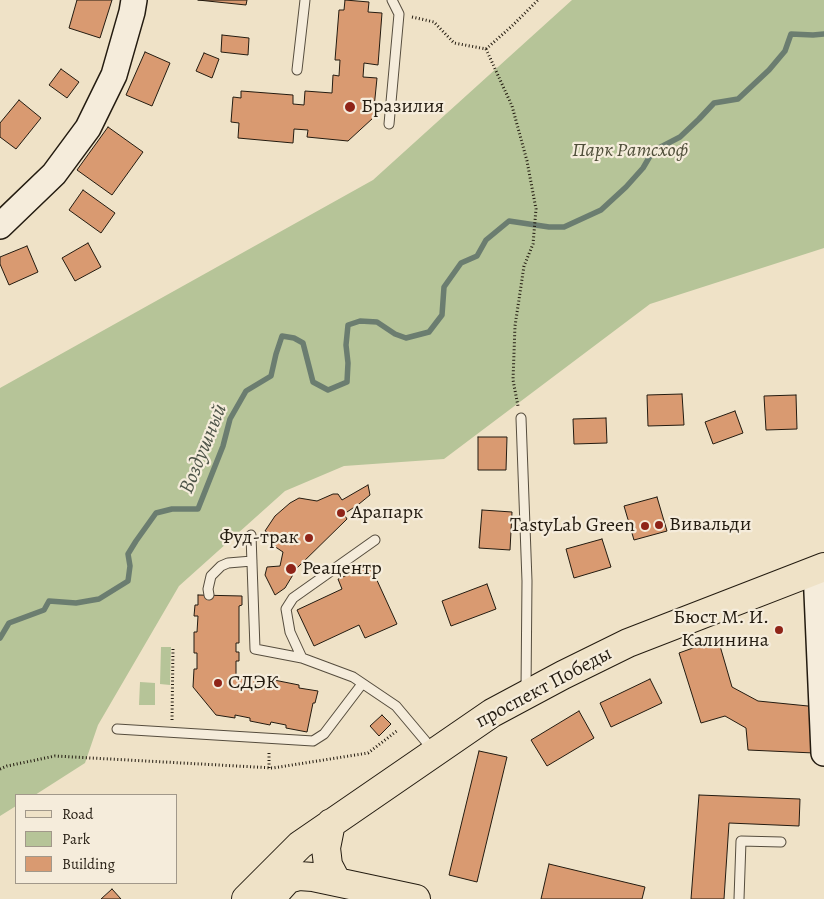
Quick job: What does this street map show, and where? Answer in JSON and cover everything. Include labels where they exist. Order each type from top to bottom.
[{"type":"main road","name":"проспект Победы","points":[[246,899],[300,845],[492,713],[563,674],[628,643],[820,568]]},
{"type":"main road","points":[[331,824],[326,848],[328,866],[337,882]]},
{"type":"main road","points":[[276,893],[288,879],[299,876],[313,877],[416,899]]},
{"type":"street","points":[[0,226],[54,174],[88,128],[114,75],[134,0]]},
{"type":"street","points":[[820,568],[824,753]]},
{"type":"lane","points":[[297,70],[306,0]]},
{"type":"lane","points":[[389,124],[398,14],[392,0]]},
{"type":"lane","points":[[521,418],[527,581],[526,694]]},
{"type":"lane","points":[[252,535],[255,649],[302,658],[353,677],[396,706],[435,752]]},
{"type":"lane","points":[[302,658],[290,632],[286,609],[293,598],[375,540]]},
{"type":"lane","points":[[209,595],[208,589],[211,576],[221,566],[228,563],[252,561]]},
{"type":"lane","points":[[117,729],[314,741],[324,734],[362,684]]},
{"type":"lane","points":[[739,899],[741,842],[781,842]]},
{"type":"path","points":[[486,49],[538,0]]},
{"type":"path","points":[[398,14],[434,22],[454,42],[486,49]]},
{"type":"path","points":[[486,49],[512,106],[527,161],[536,209],[533,244],[524,266],[515,326],[513,380],[521,418]]},
{"type":"path","points":[[172,733],[173,648]]},
{"type":"path","points":[[0,768],[55,756],[273,768],[368,753],[409,721]]},
{"type":"green space","name":"Парк Ратсхоф","points":[[572,0],[824,0],[824,248],[650,304],[444,459],[344,466],[285,491],[179,586],[98,725],[85,763],[37,794],[15,794],[15,807],[0,816],[0,388],[373,180]]},
{"type":"green space","points":[[161,647],[171,647],[170,685],[160,684]]},
{"type":"green space","points":[[140,682],[155,683],[155,705],[139,705]]},
{"type":"building","points":[[77,0],[112,0],[100,38],[69,28]]},
{"type":"building","points":[[198,0],[247,0],[246,5]]},
{"type":"building","points":[[345,0],[369,2],[368,12],[382,13],[378,65],[364,63],[363,77],[377,78],[373,118],[348,141],[307,137],[308,130],[294,129],[293,143],[238,138],[239,123],[231,122],[233,97],[241,98],[241,91],[293,95],[293,104],[304,105],[305,91],[332,93],[333,75],[339,76],[340,60],[335,60],[339,10],[344,10]]},
{"type":"building","points":[[222,35],[249,38],[248,55],[221,52]]},
{"type":"building","points":[[145,52],[170,63],[152,106],[126,95]]},
{"type":"building","points":[[204,53],[219,59],[212,78],[196,71]]},
{"type":"building","points":[[61,69],[79,82],[67,98],[49,85]]},
{"type":"building","points":[[19,100],[41,118],[16,149],[0,137],[0,123]]},
{"type":"building","points":[[108,127],[143,152],[112,195],[77,170]]},
{"type":"building","points":[[83,190],[115,213],[101,233],[69,210]]},
{"type":"building","points":[[88,243],[101,267],[75,281],[62,258]]},
{"type":"building","points":[[27,246],[38,272],[9,285],[0,264],[0,257]]},
{"type":"building","points":[[682,394],[684,425],[648,426],[647,395]]},
{"type":"building","points":[[796,395],[797,429],[766,430],[764,396]]},
{"type":"building","points":[[735,411],[743,433],[713,444],[705,422]]},
{"type":"building","points":[[606,418],[607,443],[574,444],[573,419]]},
{"type":"building","points":[[478,437],[507,437],[506,470],[478,470]]},
{"type":"building","points":[[368,485],[370,495],[344,514],[347,519],[297,568],[285,588],[275,595],[265,575],[267,567],[280,566],[283,552],[271,544],[275,537],[265,531],[275,516],[299,498],[317,501],[333,494],[338,494],[342,500]]},
{"type":"building","points":[[657,497],[667,531],[634,540],[624,506]]},
{"type":"building","points":[[482,510],[512,512],[510,550],[479,548]]},
{"type":"building","points":[[602,539],[611,567],[574,578],[566,549]]},
{"type":"building","points":[[370,565],[397,624],[365,638],[359,625],[314,646],[297,610],[342,589],[338,579]]},
{"type":"building","points":[[487,584],[496,609],[451,626],[442,601]]},
{"type":"building","points":[[198,595],[242,596],[242,605],[239,606],[239,643],[236,643],[239,661],[236,661],[236,676],[258,680],[259,677],[318,691],[315,703],[313,703],[307,732],[286,728],[286,725],[271,722],[270,725],[250,721],[250,718],[235,715],[235,718],[216,715],[193,687],[194,669],[197,669],[197,653],[194,653],[194,632],[197,632],[198,616],[194,616],[195,605],[198,605]]},
{"type":"building","points":[[718,639],[732,687],[758,701],[818,707],[814,753],[748,750],[746,728],[725,716],[701,723],[679,653]]},
{"type":"building","points":[[650,679],[662,703],[611,727],[600,703]]},
{"type":"building","points":[[579,711],[594,738],[547,766],[531,740]]},
{"type":"building","points":[[382,715],[391,724],[379,736],[370,726]]},
{"type":"building","points":[[479,751],[507,757],[477,882],[449,875]]},
{"type":"building","points":[[699,795],[800,799],[799,826],[729,823],[724,899],[691,899]]},
{"type":"building","points":[[549,864],[645,887],[642,899],[541,899]]},
{"type":"building","points":[[112,889],[121,899],[101,899]]},
{"type":"waterway","name":"Воздушный","points":[[0,638],[9,623],[44,610],[49,601],[76,603],[99,599],[128,581],[130,566],[128,554],[156,513],[172,509],[198,509],[223,446],[230,419],[246,391],[271,376],[282,336],[294,338],[303,343],[313,382],[328,390],[347,382],[348,363],[346,345],[348,325],[360,321],[377,322],[395,334],[406,338],[429,332],[442,315],[444,287],[461,263],[477,256],[486,240],[509,221],[549,227],[564,227],[601,210],[643,168],[653,151],[680,137],[714,103],[738,99],[769,70],[785,51],[791,34],[824,34]]},
{"type":"place","name":"Бразилия","points":[[350,107]]},
{"type":"place","name":"Арапарк","points":[[341,513]]},
{"type":"place","name":"Вивальди","points":[[659,525]]},
{"type":"place","name":"TastyLab Green","points":[[645,526]]},
{"type":"place","name":"Фуд-трак","points":[[309,538]]},
{"type":"place","name":"Реацентр","points":[[291,569]]},
{"type":"place","name":"Бюст М. И. Калинина","points":[[779,630]]},
{"type":"place","name":"СДЭК","points":[[218,683]]}]
